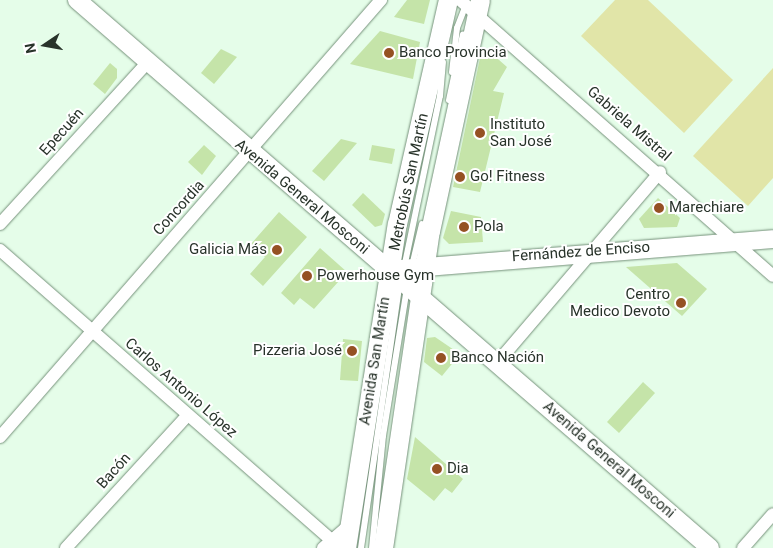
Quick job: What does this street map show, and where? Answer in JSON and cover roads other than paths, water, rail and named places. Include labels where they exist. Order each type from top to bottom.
[{"type":"main road","name":"Avenida General Mosconi","points":[[77,0],[250,154],[408,275],[497,363],[710,548]]},
{"type":"main road","name":"Avenida San Martín","points":[[384,548],[408,275],[465,3]]},
{"type":"main road","name":"Avenida San Martín","points":[[333,545],[349,525],[408,275],[465,3]]},
{"type":"main road","name":"Fernández de Enciso","points":[[408,275],[588,252],[773,239]]},
{"type":"street","name":"Concordia","points":[[0,437],[91,331],[250,154],[381,0]]},
{"type":"street","name":"Gabriela Mistral","points":[[465,3],[660,172],[773,276]]},
{"type":"street","name":"Epecuén","points":[[0,224],[148,62]]},
{"type":"street","points":[[497,363],[588,252],[660,172]]},
{"type":"street","name":"Carlos Antonio López","points":[[0,250],[333,545],[341,548]]},
{"type":"street","name":"Bacón","points":[[66,548],[187,416]]},
{"type":"street","points":[[743,548],[773,514]]},
{"type":"lane","name":"Metrobús San Martín","points":[[452,84],[452,59],[465,3]]},
{"type":"lane","name":"Metrobús San Martín","points":[[361,548],[408,275],[464,31],[465,3]]},
{"type":"lane","name":"Metrobús San Martín","points":[[372,548],[383,436],[408,275]]},
{"type":"place","name":"Banco Provincia","points":[[389,53]]},
{"type":"place","name":"Instituto San José","points":[[480,133]]},
{"type":"place","name":"Go! Fitness","points":[[460,177]]},
{"type":"place","name":"Marechiare","points":[[659,208]]},
{"type":"place","name":"Pola","points":[[464,227]]},
{"type":"place","name":"Galicia Más","points":[[277,250]]},
{"type":"place","name":"Powerhouse Gym","points":[[307,276]]},
{"type":"place","name":"Centro Medico Devoto","points":[[681,303]]},
{"type":"place","name":"Pizzeria José","points":[[352,351]]},
{"type":"place","name":"Banco Nación","points":[[441,358]]},
{"type":"place","name":"Dia","points":[[437,469]]}]
